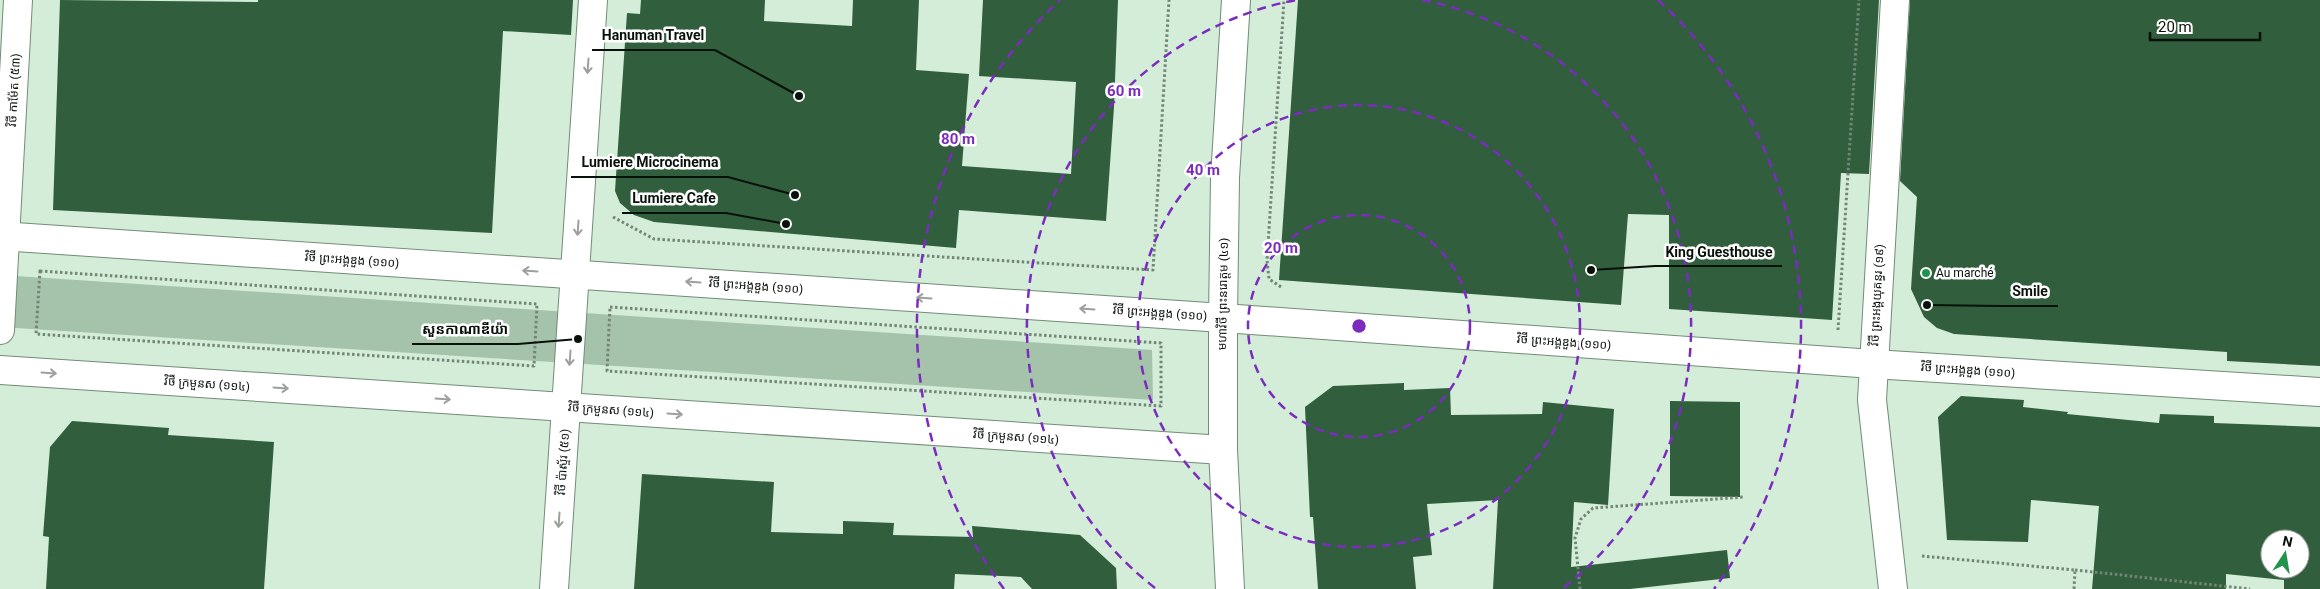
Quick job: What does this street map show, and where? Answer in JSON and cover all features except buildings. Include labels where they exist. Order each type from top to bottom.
[{"type":"main road","name":"វិថី កាម៉ែត (៥៣)","points":[[0,330],[3,236],[18,0]]},
{"type":"main road","name":"វិថី ប៉ាស្ទ័រ (៥១)","points":[[554,589],[593,0]]},
{"type":"main road","name":"មហាវិថី ព្រះនរោត្តម (៤១)","points":[[1230,589],[1223,450],[1224,178],[1236,0]]},
{"type":"main road","name":"វិថី ព្រះអង្គយុគន្ធរ (១៩)","points":[[1893,589],[1872,400],[1895,0]]},
{"type":"main road","name":"វិថី ព្រះអង្គឌួង (១១០)","points":[[3,236],[1223,318],[1873,364],[2320,392]]},
{"type":"main road","name":"វិថី ក្រមួនស (១១៤)","points":[[0,370],[1223,450]]},
{"type":"path","points":[[610,216],[654,239],[1152,270],[1169,0]]},
{"type":"path","points":[[1284,0],[1267,260],[1269,279],[1284,290]]},
{"type":"path","points":[[1838,335],[1859,0]]},
{"type":"path","points":[[40,271],[538,304],[534,366],[36,334],[40,271]]},
{"type":"path","points":[[610,307],[1161,343],[1161,406],[607,371],[610,307]]},
{"type":"path","points":[[1580,589],[1575,538],[1580,519],[1593,508],[1744,497]]},
{"type":"path","points":[[1889,553],[2075,570],[2250,589]]},
{"type":"path","points":[[2074,589],[2075,570]]},
{"type":"green space","points":[[0,275],[1152,350],[1153,400],[0,327]]},
{"type":"place","name":"Hanuman Travel","points":[[799,96]]},
{"type":"place","name":"Lumiere Microcinema","points":[[795,195]]},
{"type":"place","name":"Lumiere Cafe","points":[[786,224]]},
{"type":"place","name":"King Guesthouse","points":[[1591,270]]},
{"type":"place","name":"Au marché","points":[[1926,273]]},
{"type":"place","name":"Smile","points":[[1927,305]]},
{"type":"place","name":"សួនកាណាឌីយ៉ា","points":[[578,339]]}]
